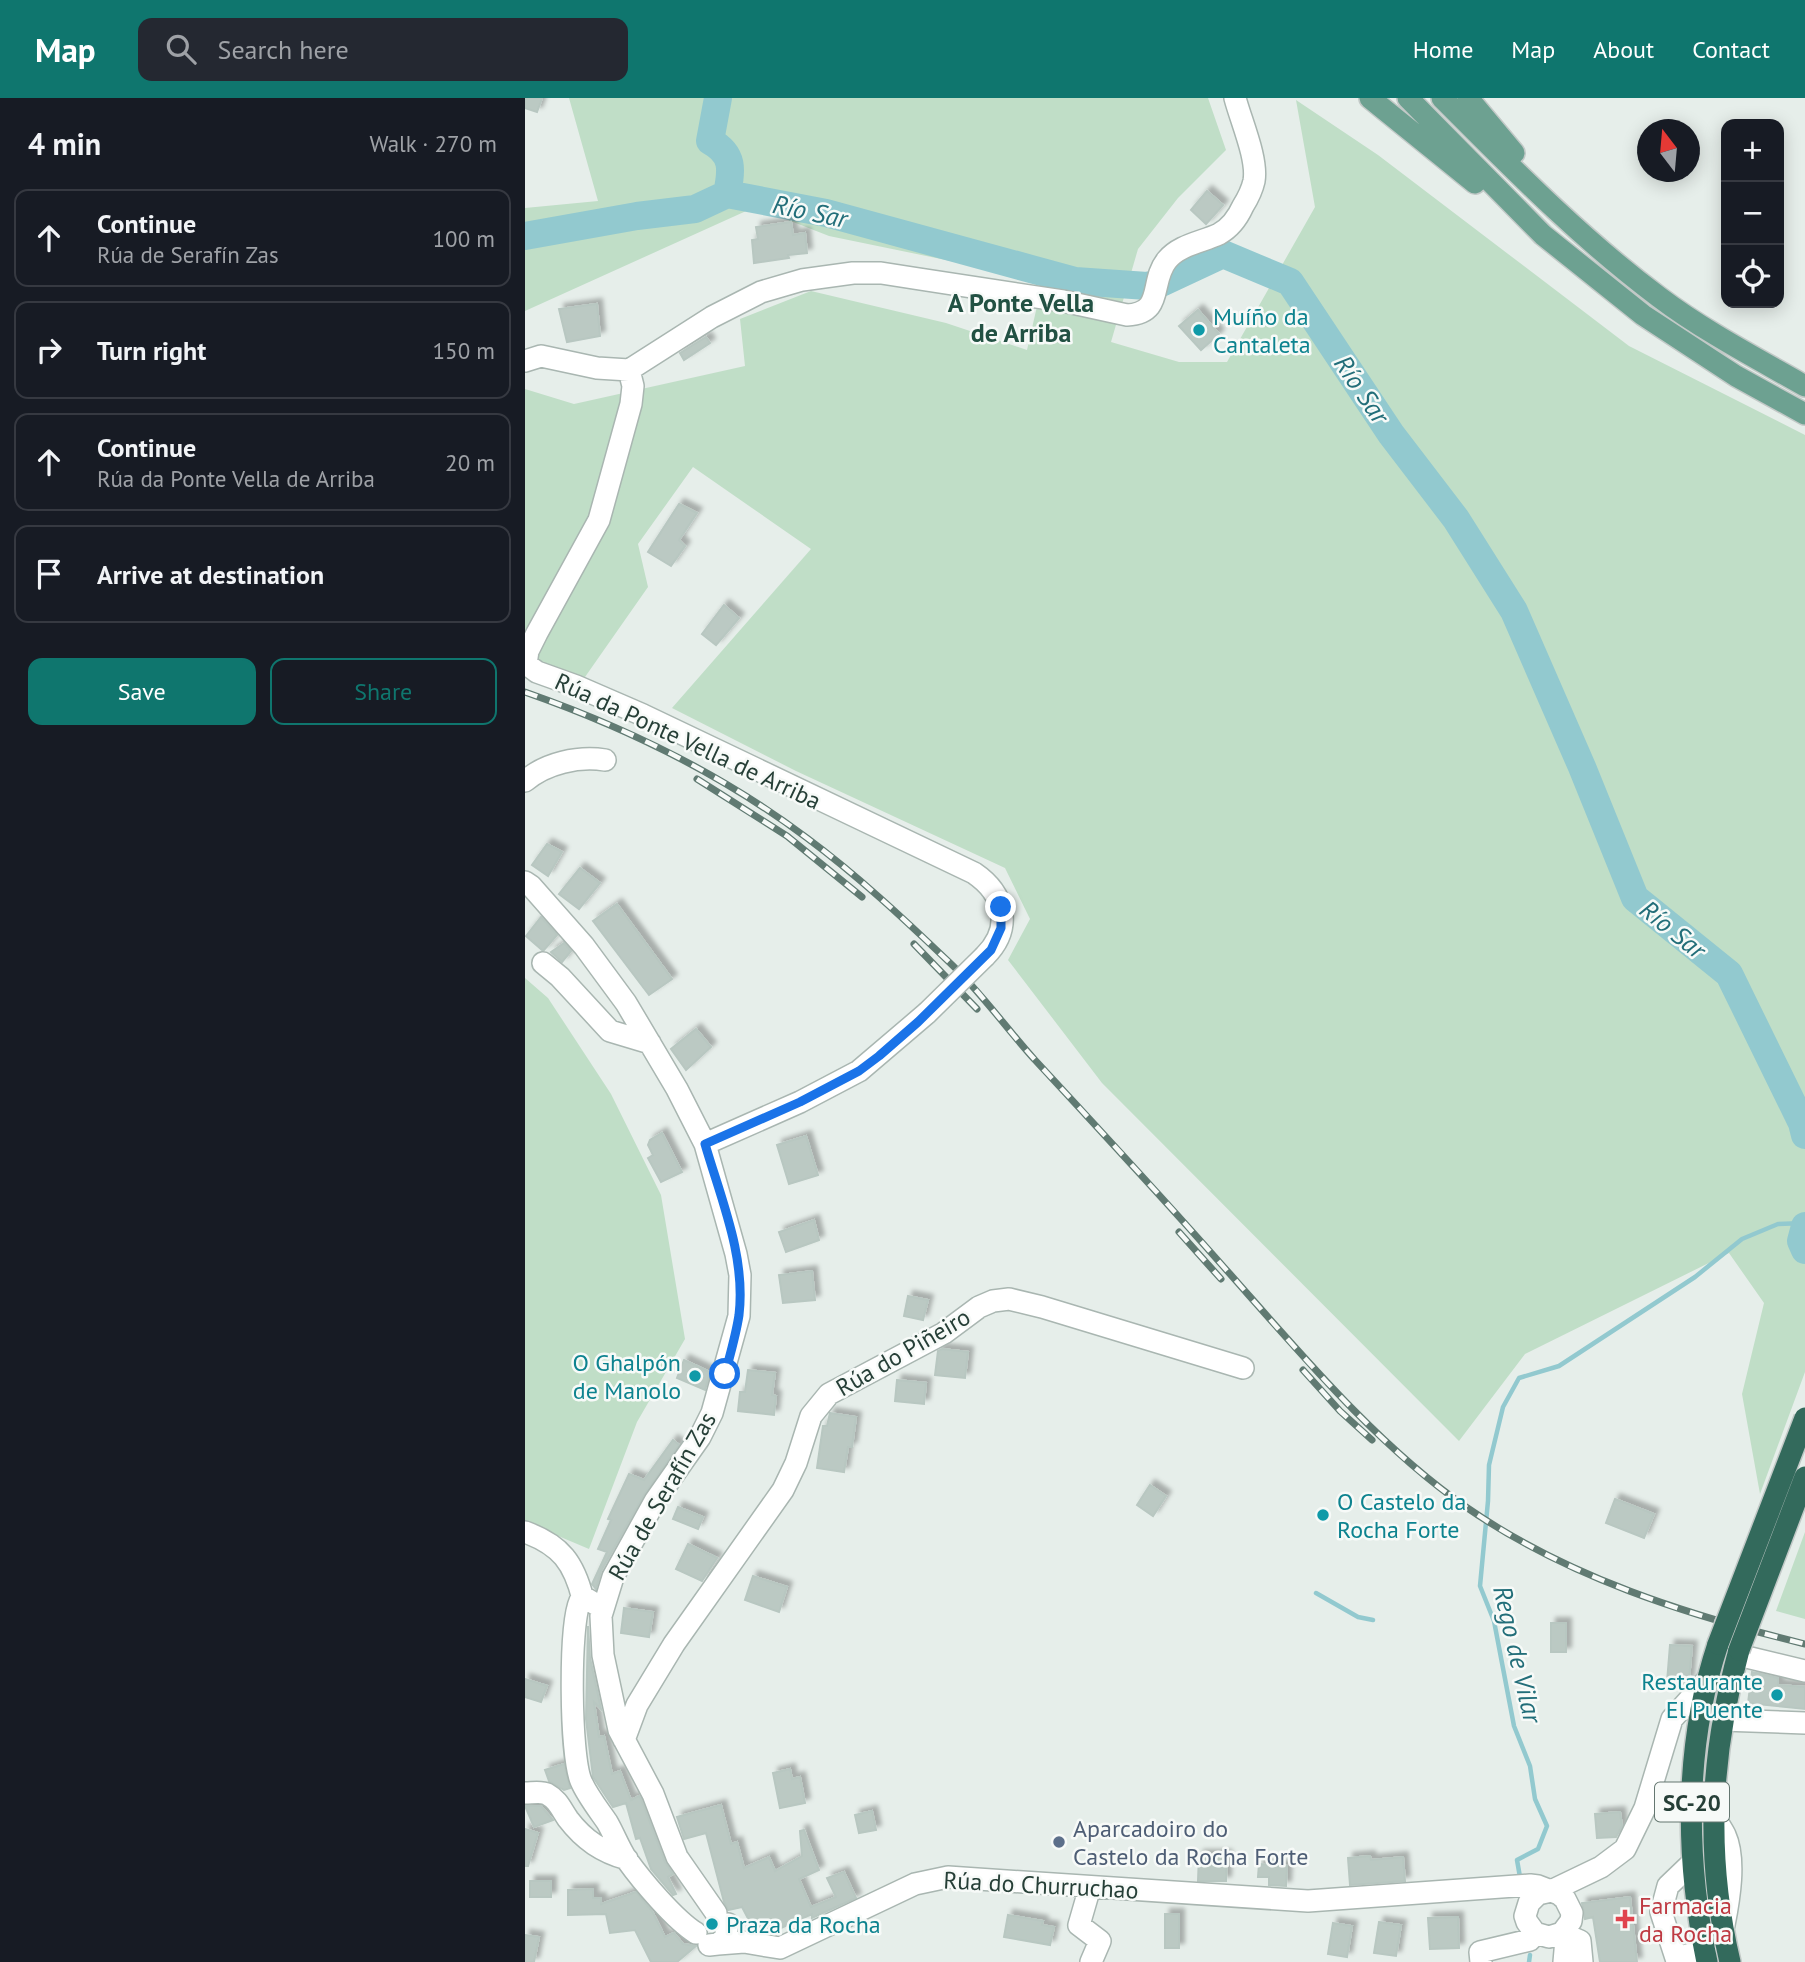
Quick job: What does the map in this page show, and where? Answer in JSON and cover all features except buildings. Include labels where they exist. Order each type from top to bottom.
[{"type":"highway","name":"SC-20","points":[[1706,1956],[1692,1863],[1693,1778],[1707,1680],[1718,1644],[1805,1418]]},
{"type":"highway","name":"SC-20","points":[[1730,1962],[1717,1890],[1713,1801],[1721,1720],[1739,1653],[1805,1477]]},
{"type":"main road","points":[[1370,98],[1643,315],[1685,345],[1805,414]]},
{"type":"main road","points":[[1408,98],[1543,235]]},
{"type":"main road","points":[[1442,98],[1548,204],[1613,262],[1705,329],[1805,386]]},
{"type":"main road","points":[[1468,98],[1515,154],[1548,204]]},
{"type":"street","points":[[525,361],[541,356],[597,368],[629,370],[685,333],[747,298],[786,284],[828,276],[881,273],[1050,299],[1127,315],[1146,311],[1151,304],[1160,270],[1171,256],[1178,250],[1227,229],[1240,213],[1250,193],[1255,169],[1235,98]]},
{"type":"street","name":"Rúa da Ponte Vella de Arriba","points":[[629,370],[633,387],[631,404],[599,520],[528,651],[526,664],[537,672],[643,715],[974,873],[992,889],[999,899],[1002,912],[999,937],[985,956],[927,1013],[859,1071],[800,1102],[705,1144]]},
{"type":"street","points":[[525,781],[548,767],[573,759],[586,757],[605,760]]},
{"type":"street","name":"Rúa de Serafín Zas","points":[[525,883],[531,886],[584,946],[626,1003],[650,1043],[705,1144],[738,1264],[740,1297],[736,1330],[725,1374],[706,1426],[655,1501],[613,1577],[593,1603],[617,1721],[624,1740],[653,1794],[677,1857],[700,1893],[705,1936]]},
{"type":"street","points":[[543,963],[560,977],[610,1031],[650,1043]]},
{"type":"street","name":"Rúa do Piñeiro","points":[[624,1740],[637,1705],[674,1643],[783,1490],[796,1464],[811,1416],[828,1394],[944,1333],[979,1307],[993,1301],[1009,1299],[1243,1368]]},
{"type":"street","points":[[525,1532],[555,1546],[563,1554],[593,1603],[577,1608],[573,1653],[576,1759],[581,1781],[627,1859],[705,1936]]},
{"type":"street","points":[[1739,1653],[1805,1671]]},
{"type":"street","points":[[1533,1931],[1529,1903],[1533,1898],[1601,1867],[1625,1849],[1645,1808],[1672,1719],[1707,1680]]},
{"type":"street","points":[[1721,1720],[1805,1723]]},
{"type":"street","points":[[525,1793],[544,1792],[559,1802],[568,1819],[585,1837],[605,1853],[627,1859]]},
{"type":"street","points":[[1692,1863],[1668,1886],[1661,1912],[1674,1961],[1706,1956]]},
{"type":"street","name":"Rúa do Churruchao","points":[[705,1936],[744,1942],[781,1955],[857,1920],[915,1884],[934,1879],[981,1879],[1308,1901],[1530,1885],[1551,1891]]},
{"type":"street","points":[[1090,1887],[1079,1924],[1100,1941],[1091,1962]]},
{"type":"street","name":"Rúa do Churruchao","points":[[1462,1891],[1499,1896],[1507,1900],[1559,1962]]},
{"type":"street","points":[[1551,1891],[1565,1899],[1572,1913],[1564,1962]]},
{"type":"street","points":[[1481,1962],[1480,1952],[1500,1949],[1533,1931],[1556,1936],[1567,1932]]},
{"type":"street","points":[[1567,1932],[1580,1941],[1582,1962]]},
{"type":"green space","points":[[569,98],[1208,98],[1226,150],[1178,198],[1138,249],[1111,342],[1179,362],[1227,362],[1315,207],[1296,100],[1378,155],[1629,346],[1805,435],[1805,1372],[1760,1494],[1742,1394],[1764,1303],[1729,1253],[1525,1354],[1459,1441],[1102,1083],[1008,960],[1030,919],[1005,868],[796,771],[672,708],[811,549],[693,467],[638,544],[648,587],[585,677],[525,662],[525,389],[574,404],[745,366],[740,319],[811,291],[946,323],[1027,350],[1043,280],[829,236],[755,207],[525,311],[525,208],[598,201]]},
{"type":"green space","points":[[525,978],[548,998],[611,1094],[661,1195],[685,1339],[637,1422],[589,1549],[525,1522]]},
{"type":"green space","points":[[1805,1532],[1805,1619],[1776,1611]]},
{"type":"waterway","points":[[718,98],[710,141],[723,151],[729,163],[727,194]]},
{"type":"waterway","name":"Río Sar","points":[[525,236],[637,216],[695,209],[727,194],[826,213],[1075,281],[1147,286],[1161,283],[1223,254],[1290,282],[1391,434],[1456,519],[1514,611],[1635,898],[1729,974],[1802,1123],[1805,1135]]},
{"type":"waterway","name":"Rego de Vilar","points":[[1520,1877],[1517,1860],[1538,1849],[1547,1826],[1535,1799],[1530,1766],[1514,1726],[1494,1621],[1480,1586],[1489,1465],[1503,1407],[1519,1378],[1559,1366],[1695,1277],[1742,1239],[1778,1224],[1805,1223]]},
{"type":"waterway","name":"Río Sar","points":[[1805,1226],[1801,1241],[1805,1250]]},
{"type":"waterway","points":[[1316,1593],[1358,1617],[1373,1620]]},
{"type":"waterway","name":"Rego de Vilar","points":[[1529,1962],[1530,1955]]},
{"type":"railway","points":[[525,692],[636,737],[707,773],[775,815],[862,882],[971,985],[1035,1060],[1338,1394],[1368,1425],[1432,1482],[1505,1532],[1587,1573],[1673,1606],[1805,1644]]},
{"type":"railway","points":[[697,779],[787,836],[862,897]]},
{"type":"railway","points":[[914,944],[977,1009]]},
{"type":"railway","points":[[1179,1232],[1221,1279]]},
{"type":"railway","points":[[1303,1370],[1340,1411],[1372,1440]]},
{"type":"place","name":"Muíño da Cantaleta","points":[[1199,330]]},
{"type":"place","name":"O Ghalpón de Manolo","points":[[695,1376]]},
{"type":"place","name":"O Castelo da Rocha Forte","points":[[1323,1515]]},
{"type":"place","name":"Restaurante El Puente","points":[[1777,1695]]},
{"type":"place","name":"Aparcadoiro do Castelo da Rocha Forte","points":[[1059,1842]]},
{"type":"place","name":"Farmacia da Rocha","points":[[1625,1919]]},
{"type":"place","name":"Praza da Rocha","points":[[712,1924]]},
{"type":"district","name":"A Ponte Vella de Arriba","points":[[1021,316]]},
{"type":"route","points":[[725,1374],[739,1316],[740,1275],[730,1229],[705,1144],[800,1102],[859,1071],[879,1056],[918,1022],[991,950],[999,937],[1001,907]]}]
